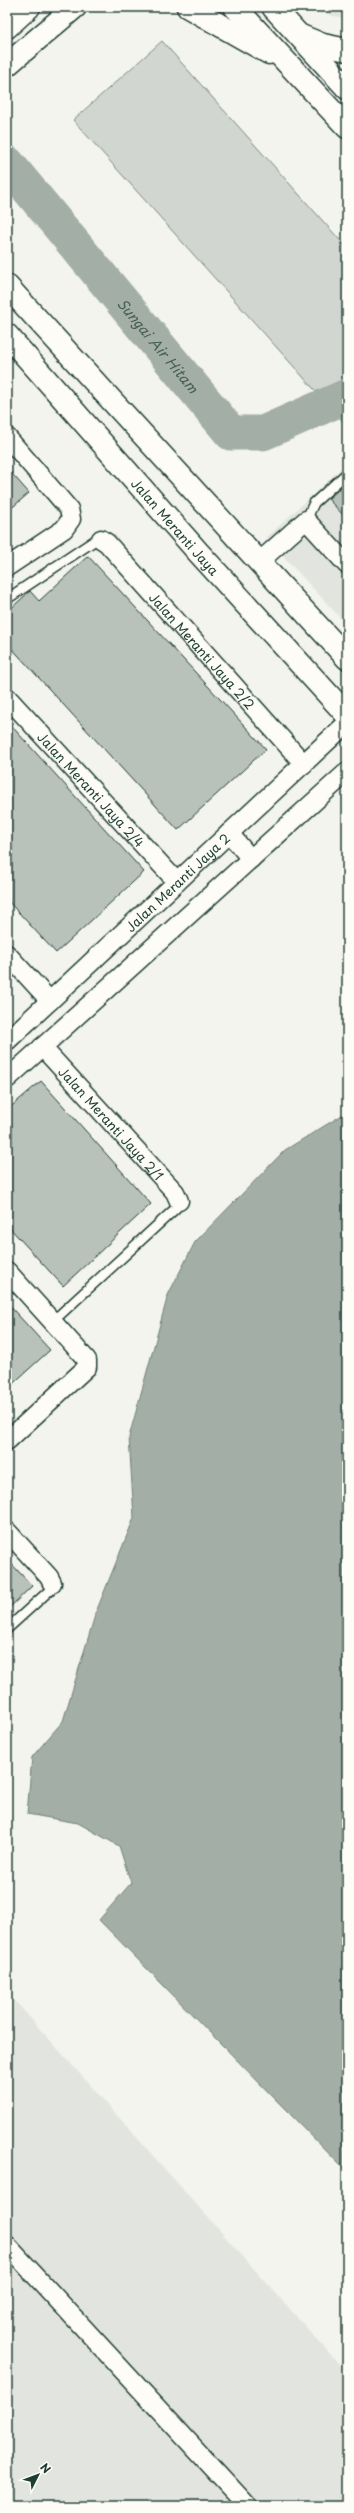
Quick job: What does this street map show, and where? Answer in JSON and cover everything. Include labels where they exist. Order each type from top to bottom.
[{"type":"street","points":[[7,27],[29,7]]},
{"type":"street","points":[[7,65],[75,7]]},
{"type":"street","points":[[188,7],[289,65]]},
{"type":"street","points":[[235,7],[347,127]]},
{"type":"street","points":[[273,7],[347,88]]},
{"type":"street","points":[[299,36],[323,45],[347,50]]},
{"type":"street","points":[[331,110],[347,95]]},
{"type":"street","points":[[7,286],[347,658]]},
{"type":"street","name":"Jalan Meranti Jaya","points":[[7,335],[198,552],[347,715]]},
{"type":"street","points":[[7,437],[69,509],[71,519],[64,530],[7,567]]},
{"type":"street","points":[[259,562],[306,520],[347,565]]},
{"type":"street","name":"Jalan Meranti Jaya 2/2","points":[[101,539],[107,543],[304,764]]},
{"type":"street","name":"Jalan Meranti Jaya 2/4","points":[[7,697],[177,882]]},
{"type":"street","name":"Jalan Meranti Jaya 2","points":[[7,1041],[347,724]]},
{"type":"street","points":[[7,1079],[347,772]]},
{"type":"street","points":[[229,833],[251,859]]},
{"type":"street","points":[[7,954],[50,1001]]},
{"type":"street","name":"Jalan Meranti Jaya 2/1","points":[[42,1047],[175,1192],[179,1201]]},
{"type":"street","points":[[7,1271],[87,1360],[87,1367],[7,1441]]},
{"type":"street","points":[[7,1531],[49,1577],[52,1583]]},
{"type":"street","points":[[7,2245],[248,2506]]},
{"type":"lane","points":[[306,520],[314,503],[347,473]]},
{"type":"lane","points":[[7,599],[94,541],[101,539]]},
{"type":"lane","points":[[52,1322],[176,1208],[179,1201]]},
{"type":"lane","points":[[7,1629],[50,1590],[52,1583]]},
{"type":"shaded area","points":[[313,7],[347,7],[347,19],[317,12]]},
{"type":"shaded area","points":[[162,41],[347,248],[347,426],[73,120]]},
{"type":"shaded area","points":[[347,463],[347,625],[266,538]]},
{"type":"shaded area","points":[[347,1112],[347,2172],[99,1920],[131,1883],[119,1846],[78,1823],[27,1814],[32,1757],[63,1721],[96,1612],[134,1518],[129,1437],[168,1295],[195,1242],[285,1150]]},
{"type":"shaded area","points":[[7,1992],[347,2373],[347,2506],[7,2506]]},
{"type":"building","points":[[7,468],[29,493],[7,512]]},
{"type":"building","points":[[347,482],[347,519],[328,499]]},
{"type":"building","points":[[88,556],[266,749],[178,830],[7,643],[7,612],[30,591],[39,601]]},
{"type":"building","points":[[7,721],[144,872],[56,953],[7,900]]},
{"type":"building","points":[[41,1081],[151,1204],[63,1286],[7,1225],[7,1110]]},
{"type":"building","points":[[7,1303],[50,1350],[7,1389]]},
{"type":"building","points":[[7,1559],[32,1586],[7,1610]]},
{"type":"waterway","name":"Sungai Air Hitam","points":[[7,163],[231,433],[263,433],[347,396]]}]
